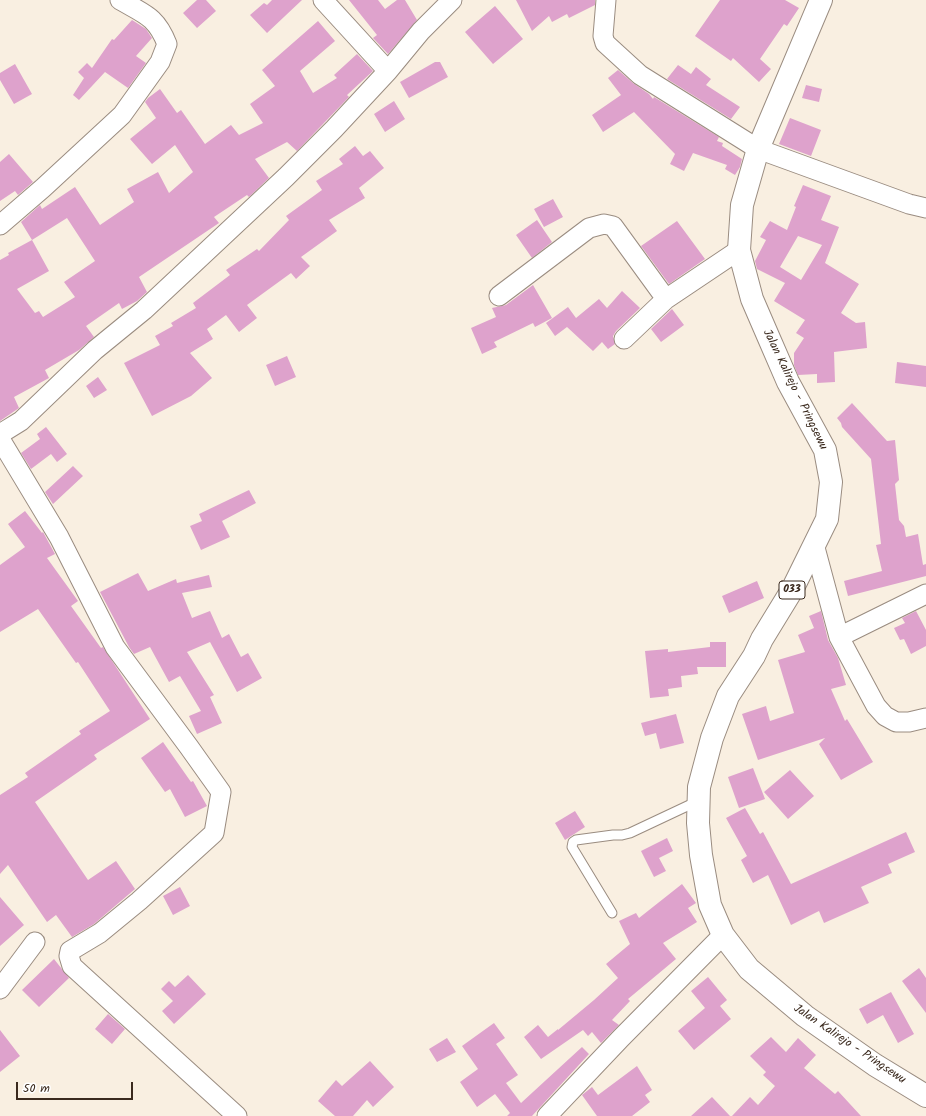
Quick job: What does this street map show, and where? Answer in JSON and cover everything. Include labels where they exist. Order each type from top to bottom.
[{"type":"main road","name":"Jalan Kalirejo - Pringsewu","points":[[821,0],[758,149],[742,205],[739,250],[752,299],[788,382],[825,450],[831,482],[827,518],[792,590],[762,639],[754,656],[728,696],[712,738],[699,787],[698,823],[700,855],[710,905],[723,935],[749,969],[805,1016],[875,1065],[926,1096]]},
{"type":"street","points":[[0,225],[122,115],[160,62],[168,44],[162,30],[152,18],[120,0]]},
{"type":"street","points":[[323,0],[388,71]]},
{"type":"street","points":[[0,434],[21,421],[95,350],[144,310],[224,236],[334,129],[388,71],[420,31],[452,0]]},
{"type":"street","points":[[606,0],[605,43],[640,75],[758,149],[909,204],[926,208]]},
{"type":"street","points":[[499,296],[589,228],[604,224],[613,226],[666,300]]},
{"type":"street","points":[[624,339],[666,300],[739,250]]},
{"type":"street","points":[[0,438],[59,537],[114,647],[221,792],[214,833],[139,901],[100,933],[70,951],[70,961],[72,966],[237,1116]]},
{"type":"street","points":[[814,544],[839,637],[876,706],[885,716],[896,722],[909,722],[926,718]]},
{"type":"street","points":[[839,637],[926,594]]},
{"type":"street","points":[[547,1116],[621,1038],[723,935]]},
{"type":"street","points":[[0,989],[35,942]]},
{"type":"lane","points":[[612,913],[572,846],[573,842],[576,840],[613,834],[622,835],[630,833],[699,800]]},
{"type":"building","points":[[197,0],[206,0],[216,11],[197,28],[183,13]]},
{"type":"building","points":[[272,0],[302,0],[267,33],[250,15],[264,3],[267,5]]},
{"type":"building","points":[[349,0],[378,0],[385,9],[397,0],[405,0],[417,20],[388,54],[373,38],[377,35]]},
{"type":"building","points":[[516,0],[595,0],[595,5],[569,18],[567,14],[552,22],[549,16],[532,31]]},
{"type":"building","points":[[720,0],[785,0],[799,8],[787,26],[784,24],[760,59],[771,69],[759,82],[733,58],[731,61],[695,36]]},
{"type":"building","points":[[495,6],[523,39],[493,64],[465,32]]},
{"type":"building","points":[[132,20],[146,29],[152,38],[136,56],[146,63],[128,88],[105,72],[79,100],[73,95],[84,78],[78,72],[87,63],[92,68],[112,39],[114,40]]},
{"type":"building","points":[[318,21],[335,41],[300,71],[313,93],[337,78],[334,75],[357,54],[373,71],[347,95],[349,97],[297,151],[287,142],[255,159],[269,178],[249,197],[247,195],[214,217],[219,223],[139,277],[147,292],[137,301],[122,309],[119,303],[86,326],[94,337],[79,350],[45,370],[49,378],[14,397],[19,408],[0,421],[0,260],[9,255],[8,253],[32,240],[21,222],[40,205],[42,209],[75,187],[100,225],[134,202],[127,189],[158,172],[169,193],[193,172],[175,145],[152,164],[130,139],[156,118],[145,102],[148,98],[160,89],[177,113],[181,110],[205,144],[231,125],[239,135],[263,123],[250,104],[275,86],[262,70]],"holes":[[[67,218],[95,261],[64,282],[75,297],[43,317],[39,311],[35,313],[17,289],[49,271],[32,240]]]},
{"type":"building","points":[[435,62],[440,62],[448,77],[409,98],[400,82]]},
{"type":"building","points":[[15,64],[32,94],[14,104],[0,80],[0,73]]},
{"type":"building","points":[[678,65],[691,74],[696,67],[711,79],[706,85],[740,107],[731,119],[667,79]]},
{"type":"building","points":[[618,70],[649,94],[653,99],[654,97],[719,137],[717,141],[723,143],[722,146],[742,159],[740,167],[735,175],[725,169],[727,165],[693,153],[684,171],[670,164],[675,154],[634,112],[603,132],[592,115],[621,95],[608,78]]},
{"type":"building","points":[[806,85],[822,89],[819,102],[802,98]]},
{"type":"building","points":[[394,101],[405,119],[385,132],[374,114]]},
{"type":"building","points":[[790,118],[821,130],[811,156],[779,144]]},
{"type":"building","points":[[355,146],[363,156],[370,151],[384,168],[359,188],[365,198],[329,220],[337,231],[301,257],[310,266],[296,279],[291,273],[247,305],[257,318],[239,332],[226,315],[207,329],[213,339],[190,353],[212,378],[191,396],[152,416],[124,363],[160,345],[155,336],[173,326],[171,323],[196,308],[193,303],[230,275],[226,270],[257,249],[259,251],[289,220],[286,216],[322,190],[316,181],[343,164],[339,159]]},
{"type":"building","points":[[9,154],[33,182],[18,195],[15,191],[0,201],[0,162]]},
{"type":"building","points":[[803,185],[831,196],[821,220],[839,227],[825,263],[859,284],[841,313],[856,323],[865,322],[867,348],[834,352],[835,382],[817,383],[817,374],[798,375],[794,365],[794,353],[804,338],[796,333],[805,320],[774,301],[785,283],[757,269],[755,261],[766,240],[760,237],[770,221],[787,230],[796,207],[794,206]],"holes":[[[798,236],[822,245],[801,280],[780,267]]]},
{"type":"building","points":[[553,199],[563,217],[544,227],[534,209]]},
{"type":"building","points":[[537,220],[552,242],[532,258],[516,235]]},
{"type":"building","points":[[677,221],[705,259],[669,284],[641,246]]},
{"type":"building","points":[[533,285],[552,318],[535,327],[533,323],[494,342],[497,347],[482,354],[471,328],[496,317],[492,308],[506,305]]},
{"type":"building","points":[[622,291],[640,308],[616,331],[613,336],[615,344],[608,349],[602,342],[593,351],[567,327],[555,336],[546,323],[568,307],[576,318],[599,299],[607,308]]},
{"type":"building","points":[[672,309],[684,325],[661,342],[651,329]]},
{"type":"building","points":[[287,356],[296,377],[275,386],[266,365]]},
{"type":"building","points":[[897,362],[926,366],[926,387],[895,383]]},
{"type":"building","points":[[98,377],[107,390],[94,398],[86,386]]},
{"type":"building","points":[[852,403],[887,441],[895,440],[899,480],[895,484],[899,520],[904,526],[906,537],[918,534],[923,565],[926,564],[926,576],[848,596],[844,581],[882,571],[876,545],[881,544],[871,459],[842,427],[837,418]]},
{"type":"building","points":[[46,427],[67,454],[57,462],[51,454],[31,469],[21,453],[40,439],[37,434]]},
{"type":"building","points":[[73,466],[83,476],[53,504],[45,492]]},
{"type":"building","points":[[249,490],[256,503],[222,521],[230,537],[201,550],[190,526],[202,521],[199,514]]},
{"type":"building","points":[[25,511],[42,533],[43,532],[55,554],[47,558],[78,601],[71,606],[101,648],[103,647],[150,719],[94,755],[97,759],[35,802],[88,880],[116,861],[135,889],[94,924],[72,937],[56,915],[47,922],[8,865],[0,874],[0,795],[28,777],[25,773],[81,734],[79,731],[110,711],[78,662],[76,663],[38,609],[0,632],[0,565],[25,547],[8,524]]},
{"type":"building","points":[[138,573],[148,591],[176,579],[177,583],[209,575],[212,587],[182,593],[192,618],[210,611],[222,638],[229,634],[241,657],[248,653],[262,678],[237,692],[210,642],[187,652],[214,695],[210,697],[222,723],[197,734],[189,716],[201,711],[180,676],[169,682],[150,647],[134,654],[129,647],[100,592]]},
{"type":"building","points":[[757,581],[764,598],[729,613],[722,596]]},
{"type":"building","points":[[821,611],[828,640],[838,658],[846,685],[831,689],[845,721],[847,719],[873,762],[841,780],[819,744],[825,738],[758,760],[742,714],[766,706],[770,721],[794,713],[778,660],[805,652],[798,635],[814,628],[809,616]]},
{"type":"building","points":[[916,611],[926,630],[926,646],[911,654],[904,639],[900,640],[894,628],[905,623],[902,618]]},
{"type":"building","points":[[710,642],[726,642],[726,667],[697,667],[698,674],[681,676],[682,687],[668,689],[669,696],[650,698],[645,651],[668,649],[668,652],[710,647]]},
{"type":"building","points":[[676,714],[684,743],[660,749],[656,733],[645,736],[641,723]]},
{"type":"building","points":[[163,742],[191,782],[193,781],[207,806],[185,817],[170,789],[165,792],[141,758]]},
{"type":"building","points":[[753,768],[765,799],[739,808],[728,777]]},
{"type":"building","points":[[790,770],[814,796],[788,819],[764,792]]},
{"type":"building","points":[[745,808],[760,834],[763,832],[791,884],[906,832],[915,852],[888,864],[892,873],[861,887],[869,903],[824,923],[819,911],[791,925],[768,875],[753,883],[741,860],[747,856],[726,818]]},
{"type":"building","points":[[575,811],[585,827],[565,840],[555,823]]},
{"type":"building","points":[[667,838],[673,851],[659,858],[666,871],[654,877],[641,851]]},
{"type":"building","points":[[682,884],[696,903],[688,908],[697,922],[663,943],[676,959],[628,999],[630,1001],[612,1020],[619,1025],[601,1043],[592,1032],[588,1036],[583,1030],[541,1059],[524,1037],[538,1025],[548,1037],[594,1000],[618,978],[606,964],[630,944],[619,921],[636,913],[639,918]]},
{"type":"building","points":[[180,887],[190,906],[173,915],[163,896]]},
{"type":"building","points":[[0,897],[24,925],[0,946]]},
{"type":"building","points":[[54,959],[69,978],[39,1007],[22,990]]},
{"type":"building","points":[[919,968],[926,978],[926,1013],[902,981]]},
{"type":"building","points":[[188,975],[206,994],[174,1024],[162,1011],[173,1001],[161,989],[169,981],[175,987]]},
{"type":"building","points":[[708,977],[727,1000],[720,1006],[731,1019],[694,1050],[678,1031],[705,1008],[691,991]]},
{"type":"building","points":[[891,992],[914,1034],[898,1043],[883,1015],[867,1024],[859,1009]]},
{"type":"building","points":[[108,1014],[125,1029],[112,1044],[95,1029]]},
{"type":"building","points":[[494,1023],[505,1038],[496,1044],[518,1075],[506,1083],[521,1103],[582,1047],[589,1054],[532,1116],[507,1116],[510,1113],[495,1094],[477,1107],[460,1082],[478,1069],[462,1046]]},
{"type":"building","points":[[0,1030],[20,1056],[0,1072]]},
{"type":"building","points":[[771,1037],[786,1052],[798,1038],[816,1055],[804,1068],[835,1094],[838,1091],[861,1116],[732,1116],[750,1097],[758,1105],[775,1086],[763,1075],[766,1072],[750,1056]]},
{"type":"building","points":[[447,1038],[456,1052],[437,1062],[429,1049]]},
{"type":"building","points":[[370,1061],[394,1087],[373,1107],[367,1100],[353,1116],[335,1116],[318,1101],[336,1080],[342,1086]]},
{"type":"building","points":[[637,1066],[652,1090],[645,1095],[650,1102],[632,1116],[597,1116],[582,1095],[592,1087],[598,1095]]},
{"type":"building","points":[[712,1097],[730,1116],[691,1116]]}]
